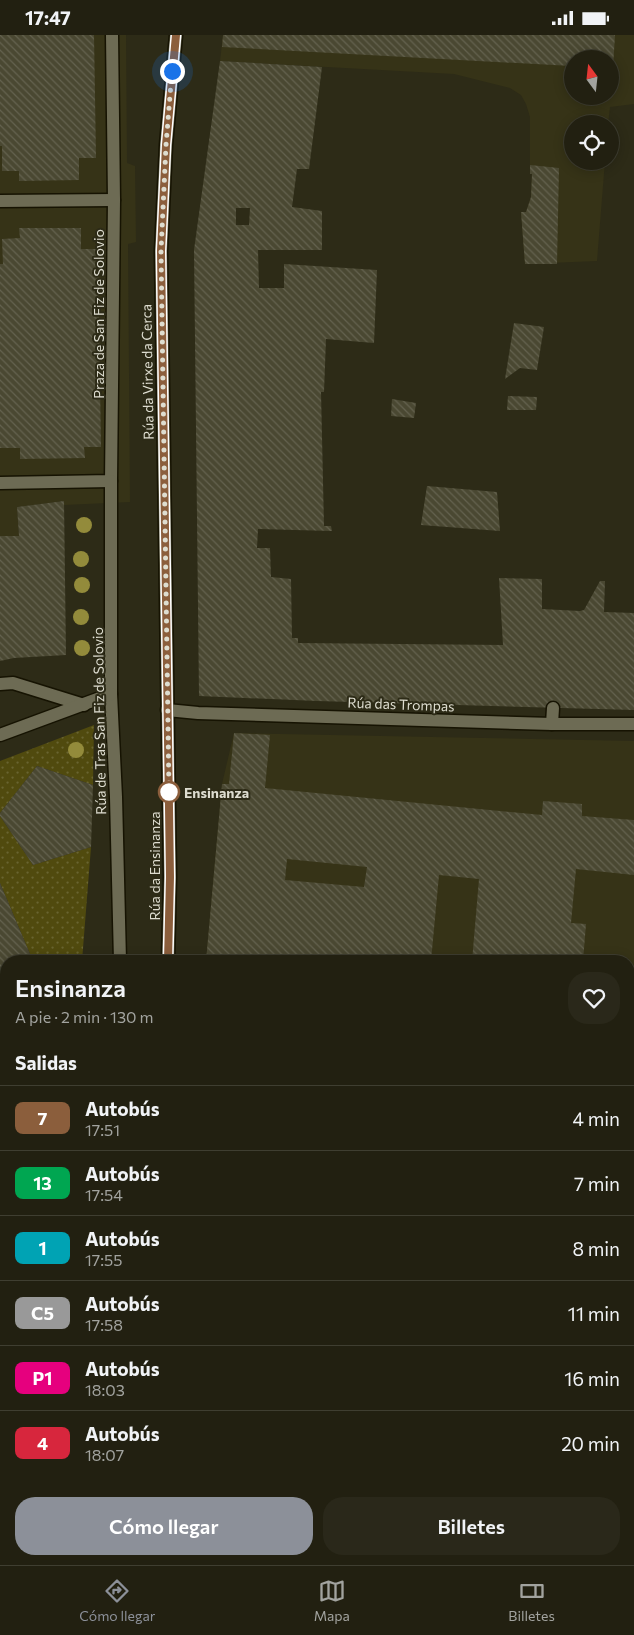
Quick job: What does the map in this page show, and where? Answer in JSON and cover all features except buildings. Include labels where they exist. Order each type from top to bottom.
[{"type":"street","name":"Praza de San Fiz de Solovio","points":[[111,481],[114,200],[112,35]]},
{"type":"street","name":"Rúa da Virxe da Cerca","points":[[168,710],[161,251],[166,145],[176,35]]},
{"type":"street","points":[[0,201],[114,200]]},
{"type":"street","points":[[0,483],[111,481]]},
{"type":"street","name":"Rúa de Tras San Fiz de Solovio","points":[[111,481],[111,693],[120,955]]},
{"type":"street","points":[[0,684],[13,683],[84,705]]},
{"type":"street","points":[[0,735],[84,705],[111,693]]},
{"type":"street","points":[[552,724],[553,708]]},
{"type":"street","name":"Rúa das Trompas","points":[[168,710],[208,713],[552,724],[634,724]]},
{"type":"street","name":"Rúa da Ensinanza","points":[[168,710],[170,877],[168,955]]},
{"type":"shaded area","points":[[0,35],[126,35],[127,163],[135,166],[136,242],[128,244],[130,502],[64,505],[64,501],[17,507],[19,536],[0,536]]},
{"type":"shaded area","points":[[223,35],[634,35],[634,104],[610,107],[609,115],[564,115],[564,170],[604,170],[597,261],[525,264],[521,212],[526,212],[531,197],[532,174],[530,174],[530,117],[526,104],[521,95],[510,88],[454,74],[220,61]]},
{"type":"shaded area","points":[[94,725],[93,785],[37,766],[0,813],[0,761]]},
{"type":"shaded area","points":[[234,733],[634,741],[634,955],[207,955],[222,784]]},
{"type":"shaded area","points":[[0,816],[33,865],[91,847],[82,955],[30,955],[0,883]]},
{"type":"bus line","name":"7","points":[[168,955],[170,877],[161,251],[166,145],[176,35]]},
{"type":"place","name":"Ensinanza","points":[[169,792]]},
{"type":"route","points":[[169,792],[161,251],[172,71]]}]
